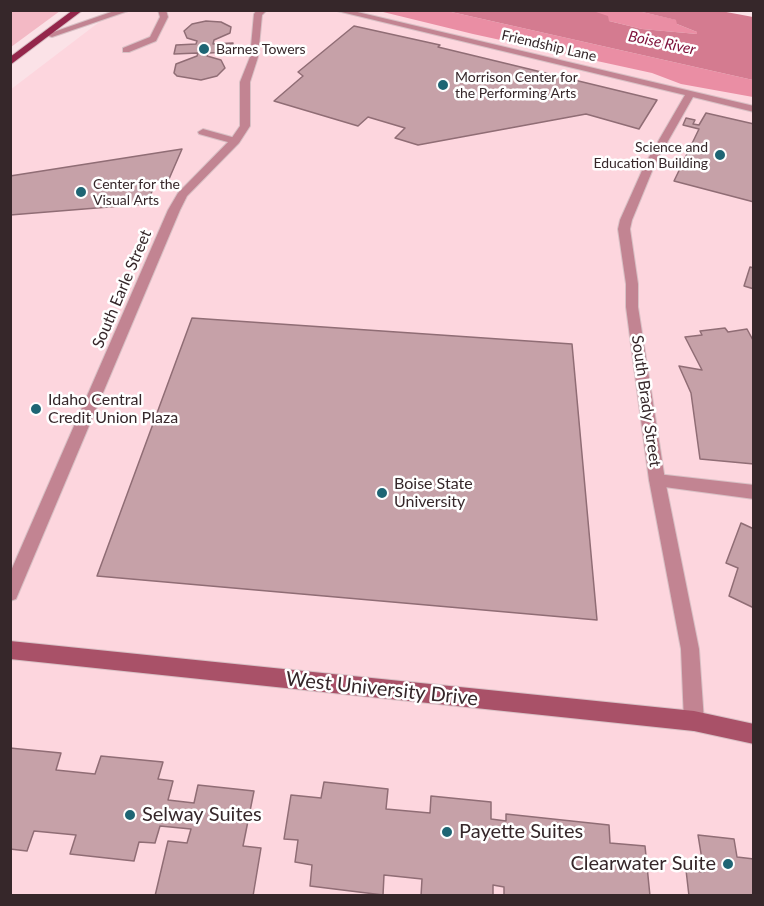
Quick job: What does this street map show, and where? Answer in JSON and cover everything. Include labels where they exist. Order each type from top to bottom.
[{"type":"main road","points":[[10,62],[49,35],[79,10]]},
{"type":"street","points":[[49,35],[127,10]]},
{"type":"street","points":[[126,50],[153,39],[164,17],[162,10]]},
{"type":"street","name":"South Earle Street","points":[[10,593],[174,210],[188,188],[235,141],[245,126],[247,115],[245,82],[254,57],[258,14],[263,10]]},
{"type":"street","name":"Friendship Lane","points":[[337,10],[753,109]]},
{"type":"street","name":"South Brady Street","points":[[690,94],[650,164],[624,229],[632,284],[632,307],[657,480],[690,649],[694,721]]},
{"type":"street","points":[[203,132],[235,141]]},
{"type":"street","points":[[657,480],[753,492]]},
{"type":"street","name":"West University Drive","points":[[10,650],[694,721],[753,734]]},
{"type":"shaded area","points":[[11,10],[60,10],[60,11],[11,47]]},
{"type":"shaded area","name":"Boise State University","points":[[115,10],[435,11],[753,86],[753,895],[11,895],[10,90]]},
{"type":"shaded area","points":[[379,11],[447,11],[753,80],[753,97],[681,84],[652,73]]},
{"type":"shaded area","points":[[593,11],[638,11],[677,20],[677,24],[697,34],[642,29],[609,21]]},
{"type":"water","name":"Boise River","points":[[447,11],[593,11],[608,16],[609,21],[642,29],[697,34],[677,24],[676,20],[638,11],[721,11],[753,17],[753,80]]},
{"type":"building","name":"Barnes Towers","points":[[206,21],[221,22],[231,27],[230,33],[214,40],[213,44],[233,43],[232,52],[208,53],[207,56],[221,60],[225,68],[217,76],[201,80],[177,76],[174,73],[176,64],[197,56],[198,53],[174,54],[176,45],[196,44],[197,41],[187,38],[184,31],[192,24]]},
{"type":"building","name":"Morrison Center for the Performing Arts","points":[[354,26],[440,45],[438,47],[657,100],[639,129],[586,114],[418,145],[395,138],[405,128],[368,117],[358,126],[274,101],[303,76],[298,72]]},
{"type":"building","name":"Science and Education Building","points":[[706,113],[754,124],[754,202],[674,181],[699,129],[683,125],[686,118],[695,120],[693,124],[699,125]]},
{"type":"building","name":"Center for the Visual Arts","points":[[182,149],[169,179],[157,181],[146,204],[10,215],[10,176]]},
{"type":"building","points":[[750,267],[754,268],[754,289],[744,286]]},
{"type":"building","points":[[192,318],[572,344],[597,620],[97,576]]},
{"type":"building","points":[[725,328],[728,332],[747,329],[754,342],[754,464],[700,459],[691,393],[679,366],[702,370],[685,337],[702,335],[700,331]]},
{"type":"building","points":[[741,523],[754,529],[754,608],[729,596],[738,568],[726,563]]},
{"type":"building","name":"Selway Suites","points":[[10,748],[61,753],[56,770],[95,774],[101,756],[163,762],[158,779],[173,781],[168,800],[194,803],[198,785],[254,791],[243,846],[261,848],[253,896],[155,896],[168,841],[187,843],[191,829],[160,826],[155,843],[139,842],[134,861],[70,854],[76,835],[34,831],[27,851],[10,849]]},
{"type":"building","name":"Payette Suites","points":[[324,782],[388,789],[386,809],[430,813],[431,796],[491,802],[491,819],[506,821],[506,814],[609,825],[610,843],[645,846],[650,896],[504,896],[504,887],[493,885],[493,896],[421,896],[422,879],[384,875],[383,895],[310,886],[312,865],[295,862],[298,840],[284,839],[291,795],[321,798]]},
{"type":"building","name":"Clearwater Suite","points":[[698,835],[734,839],[737,857],[754,859],[754,896],[689,896],[686,870],[704,872]]},
{"type":"place","name":"Barnes Towers","points":[[204,49]]},
{"type":"place","name":"Morrison Center for the Performing Arts","points":[[443,85]]},
{"type":"place","name":"Science and Education Building","points":[[720,155]]},
{"type":"place","name":"Center for the Visual Arts","points":[[81,192]]},
{"type":"place","name":"Idaho Central Credit Union Plaza","points":[[36,409]]},
{"type":"place","name":"Boise State University","points":[[382,493]]},
{"type":"place","name":"Selway Suites","points":[[130,815]]},
{"type":"place","name":"Payette Suites","points":[[447,832]]},
{"type":"place","name":"Clearwater Suite","points":[[728,864]]}]
